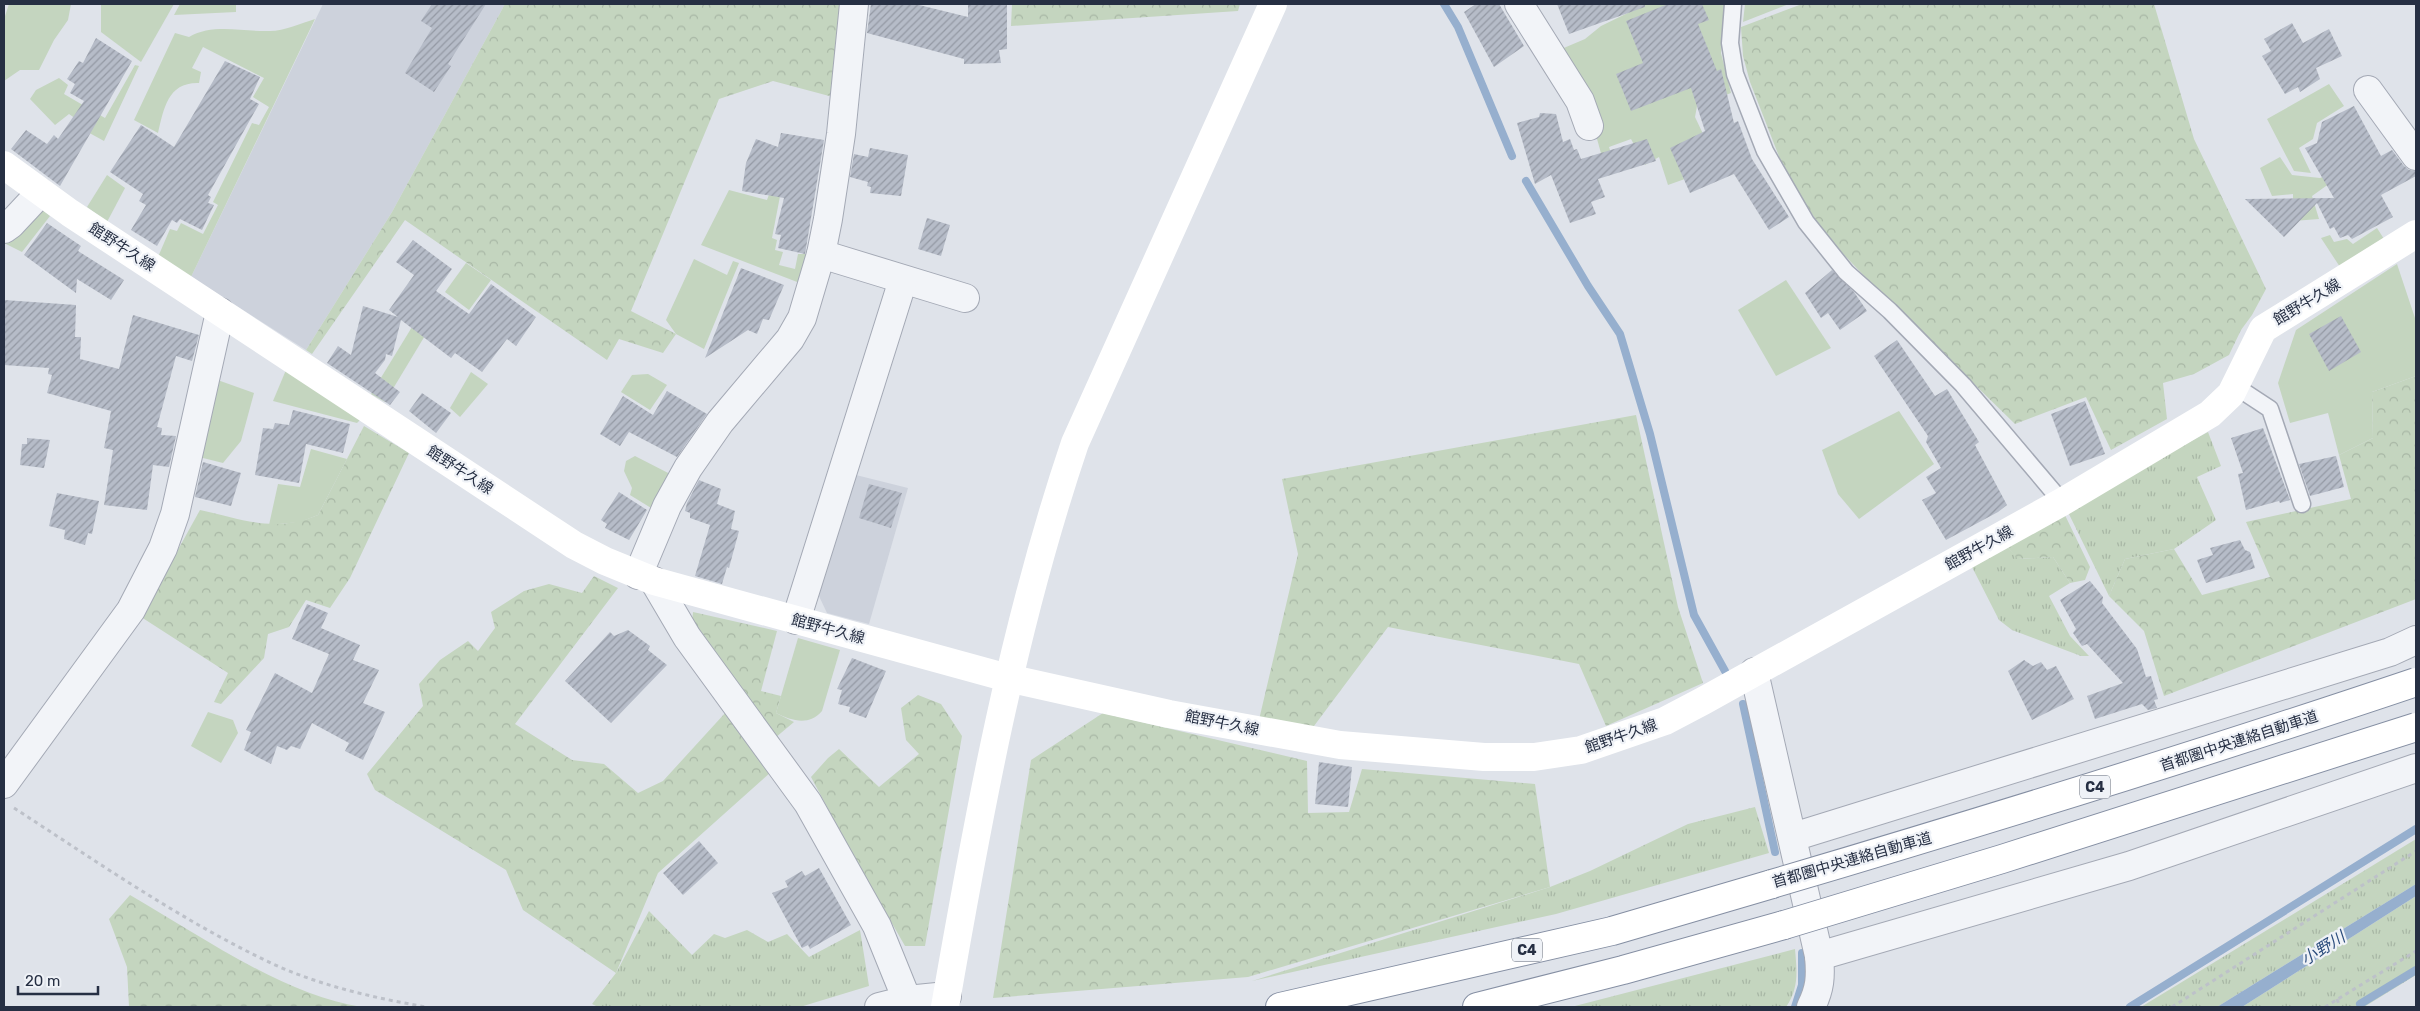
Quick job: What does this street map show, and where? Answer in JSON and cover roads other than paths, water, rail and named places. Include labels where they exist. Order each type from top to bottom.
[{"type":"main road","points":[[946,1002],[1008,678],[1039,556],[1075,443],[1272,4]]},
{"type":"main road","name":"館野牛久線","points":[[4,165],[40,193],[574,545],[605,561],[646,578],[1008,678],[1169,714],[1340,745],[1484,757],[1534,757],[1581,750],[1628,736],[1665,721],[2062,502],[2210,414],[2231,394],[2248,354],[2263,329],[2416,234]]},
{"type":"main road","name":"首都圏中央連絡自動車道","points":[[1280,1007],[1612,930],[2015,812],[2416,682]]},
{"type":"main road","points":[[1477,1007],[1623,970],[1784,925],[2011,856],[2416,727]]},
{"type":"street","points":[[854,4],[841,134],[821,254],[802,318],[790,339],[720,422],[688,468],[667,506],[646,578],[808,803],[877,926],[907,1000]]},
{"type":"street","points":[[1519,4],[1580,101],[1589,126]]},
{"type":"street","points":[[2368,90],[2416,156]]},
{"type":"street","points":[[4,229],[40,193]]},
{"type":"street","points":[[821,254],[966,298]]},
{"type":"street","points":[[796,620],[903,280]]},
{"type":"street","points":[[8,796],[131,610],[163,548],[175,514],[220,312]]},
{"type":"street","points":[[1793,837],[2390,652],[2416,640]]},
{"type":"street","points":[[1754,672],[1819,956],[1821,978],[1819,991],[1811,1007]]},
{"type":"street","points":[[1819,956],[2129,866],[2416,768]]},
{"type":"street","points":[[879,1007],[907,1000],[946,1002]]},
{"type":"lane","points":[[1733,4],[1730,43],[1735,74],[1765,151],[1806,222],[1846,272],[1890,311],[1963,385],[2062,502]]},
{"type":"lane","points":[[2235,386],[2270,408],[2302,504]]},
{"type":"water","name":"小野川","points":[[2416,884],[2416,896],[2242,1007],[2217,1007]]},
{"type":"waterway","points":[[1444,4],[1458,27],[1512,156]]},
{"type":"waterway","points":[[1526,181],[1588,286],[1620,334],[1650,434],[1694,615],[1725,671]]},
{"type":"waterway","points":[[1743,704],[1775,852]]},
{"type":"waterway","points":[[2130,1007],[2416,829]]},
{"type":"waterway","points":[[1795,1007],[1802,985],[1802,953]]},
{"type":"waterway","points":[[2360,1004],[2416,970]]}]
